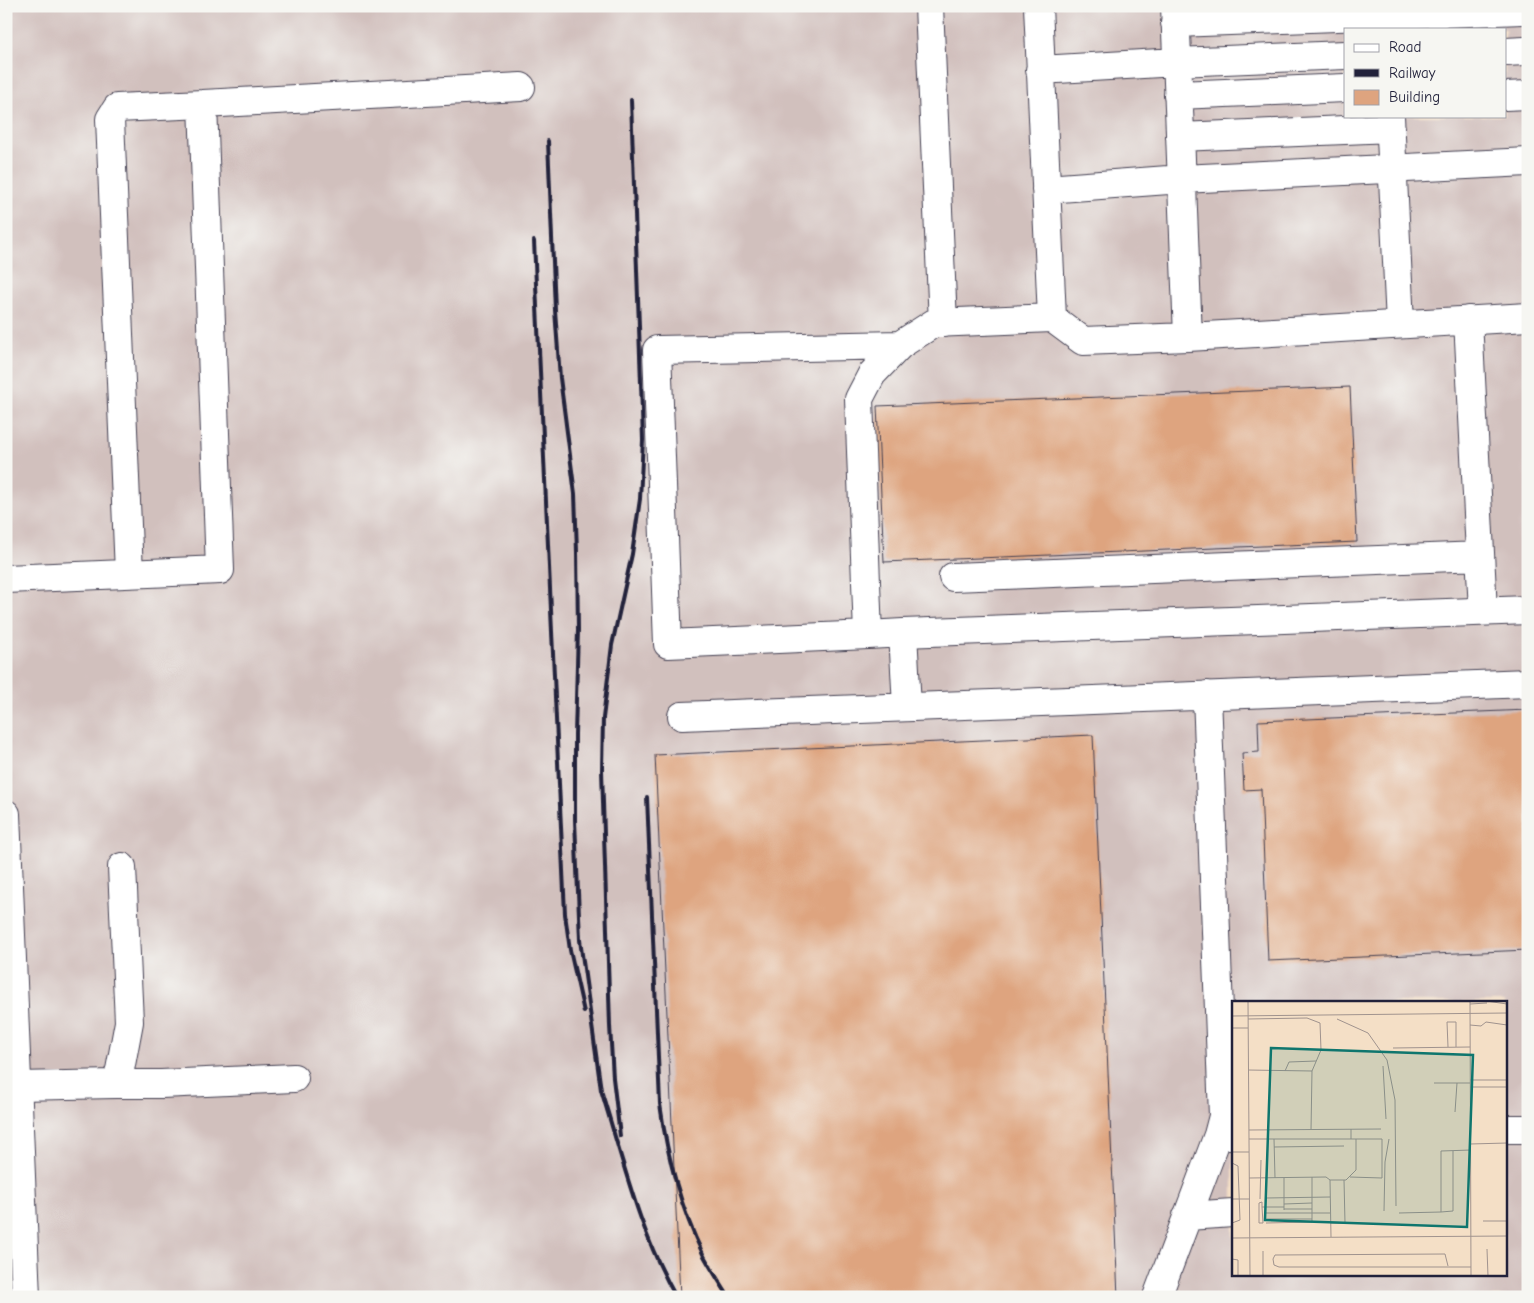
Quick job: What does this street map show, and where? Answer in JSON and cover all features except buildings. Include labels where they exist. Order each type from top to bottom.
[{"type":"street","points":[[929,6],[943,323]]},
{"type":"street","points":[[1038,6],[1052,318]]},
{"type":"street","points":[[1188,337],[1175,14],[1385,17],[1523,10]]},
{"type":"street","points":[[1040,70],[1344,55]]},
{"type":"street","points":[[129,573],[110,119],[117,108],[520,87]]},
{"type":"street","points":[[1178,95],[1344,88]]},
{"type":"street","points":[[1506,96],[1528,95]]},
{"type":"street","points":[[6,579],[220,570],[203,104]]},
{"type":"street","points":[[1180,138],[1390,122],[1400,324]]},
{"type":"street","points":[[1046,189],[1182,179],[1528,162]]},
{"type":"street","points":[[868,635],[859,399],[872,374],[900,345],[934,323],[1052,318],[1083,341],[1188,337],[1528,317]]},
{"type":"street","points":[[1468,320],[1483,611]]},
{"type":"street","points":[[900,345],[657,350],[668,644],[904,633],[1528,610]]},
{"type":"street","points":[[954,577],[1480,556]]},
{"type":"street","points":[[904,633],[907,707]]},
{"type":"street","points":[[682,716],[1528,683]]},
{"type":"street","points":[[1157,1297],[1187,1216],[1225,1135],[1207,695]]},
{"type":"street","points":[[6,814],[11,1056],[26,1297]]},
{"type":"street","points":[[115,1084],[120,1070],[128,1022],[122,867]]},
{"type":"street","points":[[14,1102],[115,1084],[161,1084],[294,1078]]},
{"type":"street","points":[[1506,1129],[1528,1129]]},
{"type":"street","points":[[1187,1216],[1232,1213]]},
{"type":"shaded area","points":[[6,6],[1528,6],[1528,1297],[6,1297]]},
{"type":"railway","points":[[620,1136],[613,1078],[610,1026],[602,770],[603,718],[612,645],[632,554],[640,499],[643,440],[631,100]]},
{"type":"railway","points":[[548,141],[555,310],[560,378],[575,494],[578,630],[575,820],[580,940],[601,1090],[627,1178],[644,1227],[653,1251],[676,1297]]},
{"type":"railway","points":[[534,241],[565,914],[570,950],[584,1012]]},
{"type":"railway","points":[[647,797],[660,1104],[663,1123],[671,1161],[688,1218],[703,1254],[729,1297]]}]
